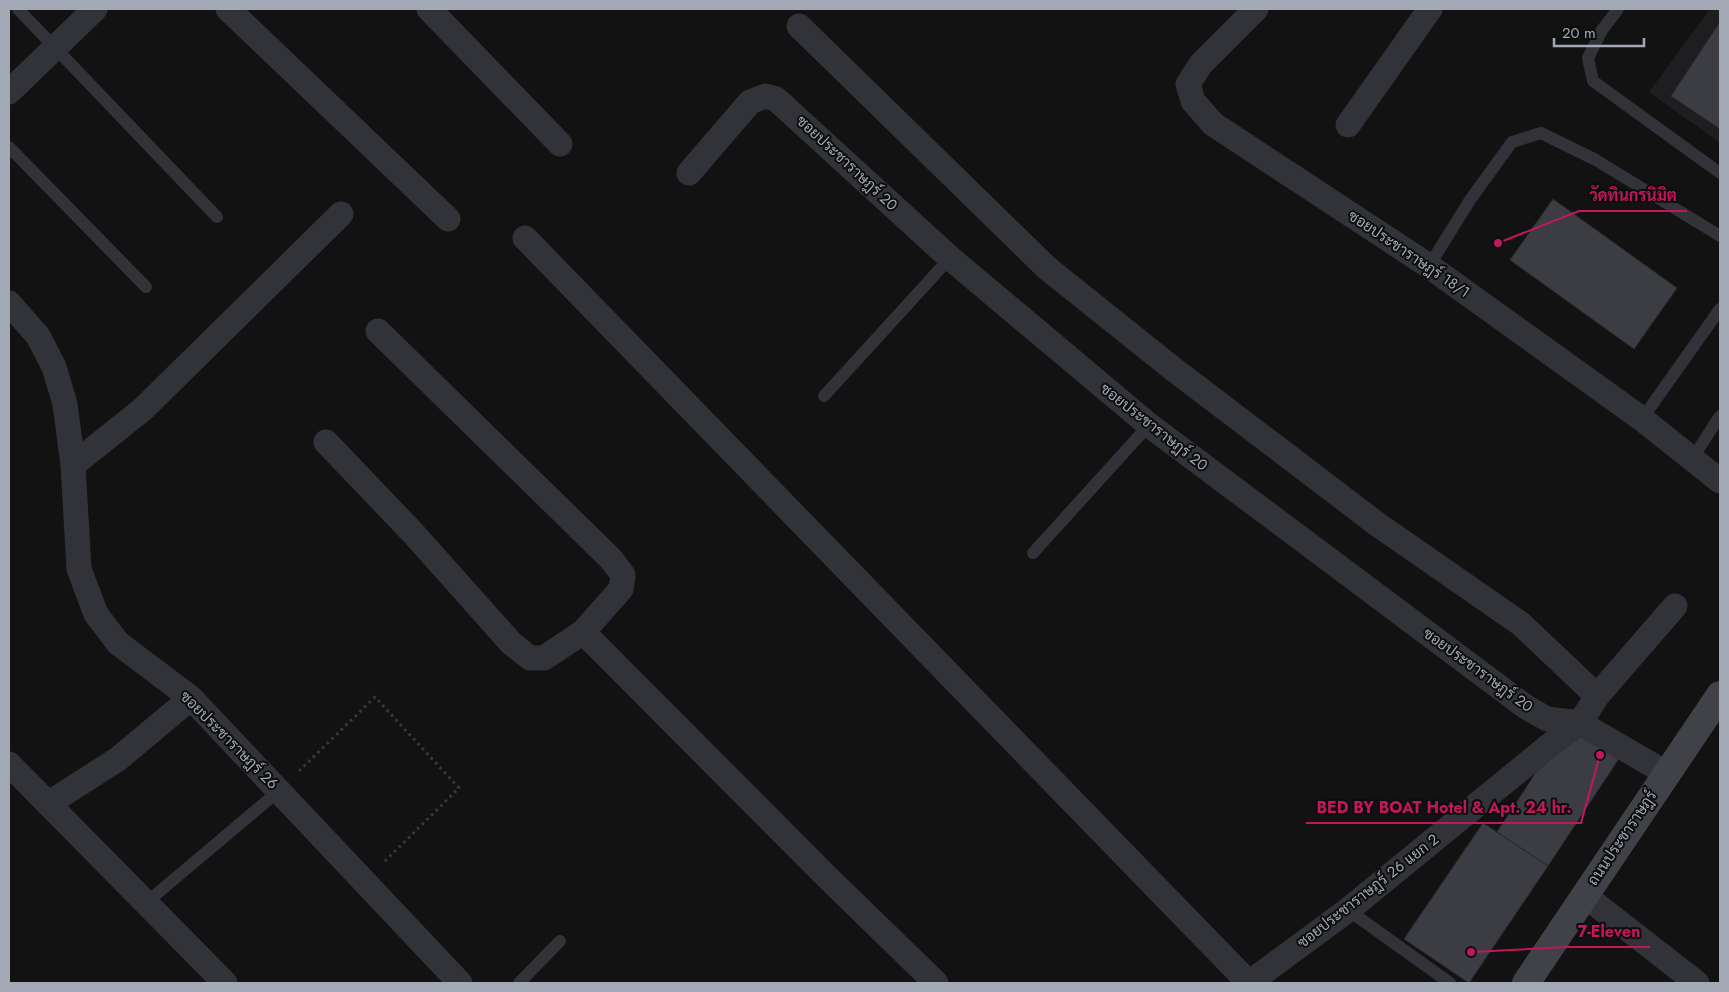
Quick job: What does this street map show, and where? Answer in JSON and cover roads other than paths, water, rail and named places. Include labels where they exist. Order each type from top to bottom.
[{"type":"main road","name":"ถนนประชาราษฎร์","points":[[1526,983],[1720,695]]},
{"type":"street","points":[[9,92],[95,9]]},
{"type":"street","points":[[228,9],[448,219]]},
{"type":"street","points":[[429,9],[560,144]]},
{"type":"street","name":"ซอยประชาราษฎร์ 18/1","points":[[1256,9],[1201,64],[1188,84],[1193,101],[1213,124],[1428,266],[1642,419],[1720,481]]},
{"type":"street","points":[[1348,125],[1430,9]]},
{"type":"street","points":[[800,26],[1047,268],[1172,368],[1377,524],[1521,624],[1597,696]]},
{"type":"street","name":"ซอยประชาราษฎร์ 20","points":[[689,173],[750,102],[766,96],[776,99],[950,258],[1149,425],[1526,707],[1547,719],[1580,723],[1666,773]]},
{"type":"street","points":[[73,465],[143,409],[341,214]]},
{"type":"street","points":[[525,238],[1249,983]]},
{"type":"street","name":"ซอยประชาราษฎร์ 26","points":[[9,303],[38,336],[54,367],[65,404],[73,465],[79,569],[96,614],[118,643],[191,698],[280,790],[460,983]]},
{"type":"street","points":[[326,442],[412,533],[511,643],[530,658],[544,658],[583,632],[621,589],[623,575],[611,558],[378,331]]},
{"type":"street","name":"ซอยประชาราษฎร์ 26 แยก 2","points":[[1249,983],[1348,910],[1550,745],[1580,723],[1597,696],[1675,606]]},
{"type":"street","points":[[583,632],[827,877],[936,983]]},
{"type":"street","points":[[48,804],[118,759],[191,698]]},
{"type":"street","points":[[9,764],[225,983]]},
{"type":"street","points":[[1584,895],[1697,983]]},
{"type":"lane","points":[[18,9],[217,217]]},
{"type":"lane","points":[[1618,9],[1602,30],[1588,58],[1593,81],[1720,173]]},
{"type":"lane","points":[[1428,266],[1470,200],[1512,142],[1541,133],[1596,160],[1720,236]]},
{"type":"lane","points":[[9,147],[146,287]]},
{"type":"lane","points":[[824,396],[950,258]]},
{"type":"lane","points":[[1642,419],[1720,309]]},
{"type":"lane","points":[[1692,459],[1720,416]]},
{"type":"lane","points":[[1033,553],[1149,425]]},
{"type":"lane","points":[[147,902],[280,790]]},
{"type":"lane","points":[[1348,910],[1450,983]]},
{"type":"lane","points":[[519,983],[560,941]]},
{"type":"place","name":"วัดทินกรนิมิต","points":[[1498,243]]},
{"type":"place","name":"BED BY BOAT Hotel & Apt. 24 hr.","points":[[1600,755]]},
{"type":"place","name":"7-Eleven","points":[[1471,952]]}]
